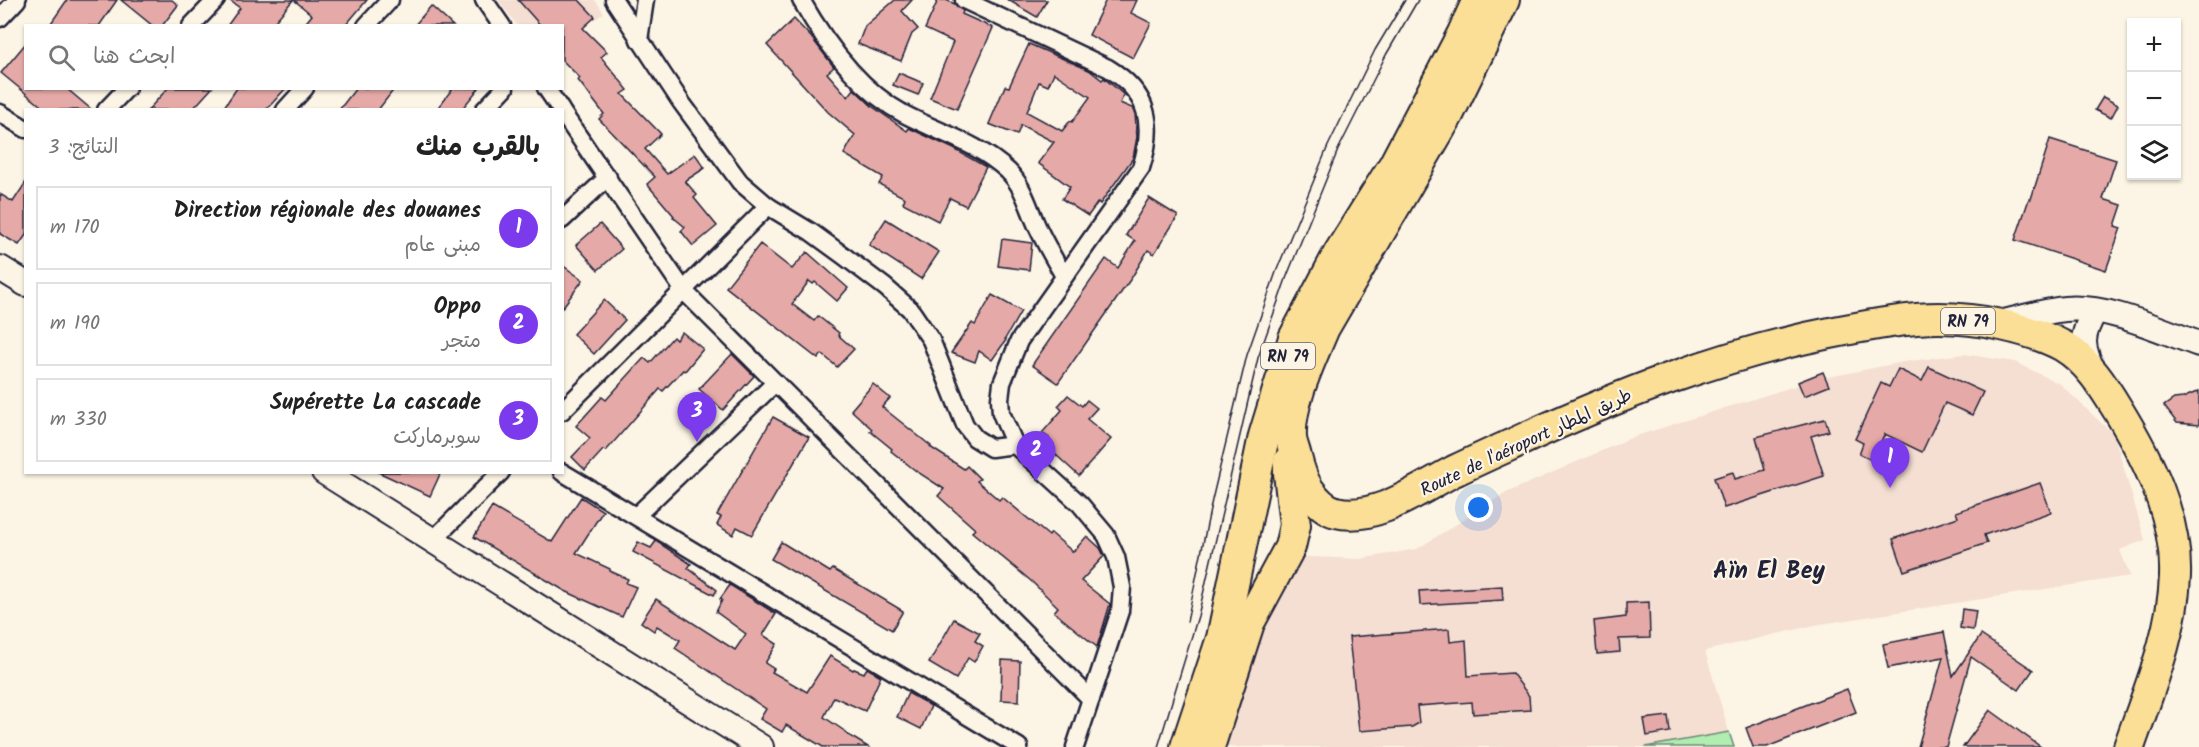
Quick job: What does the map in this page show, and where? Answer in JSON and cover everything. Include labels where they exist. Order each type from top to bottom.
[{"type":"highway","name":"RN 79","points":[[1186,747],[1222,638],[1264,436],[1294,338],[1339,253],[1394,165],[1478,0]]},
{"type":"highway","name":"Route de l'aéroport طريق المطار","points":[[1504,0],[1448,115],[1324,328],[1296,400],[1291,437],[1300,473],[1315,498],[1330,510],[1357,514],[1372,511],[1597,406],[1720,360],[1788,341],[1869,326],[1939,318],[1996,324],[2026,330],[2065,347],[2095,375],[2143,451],[2163,505],[2173,543],[2175,576],[2169,617],[2157,667],[2129,747]]},
{"type":"highway","points":[[1209,747],[1249,623],[1290,547],[1295,525],[1288,473],[1291,437]]},
{"type":"street","points":[[0,18],[17,0]]},
{"type":"street","points":[[192,24],[216,0]]},
{"type":"street","points":[[368,24],[390,0]]},
{"type":"street","points":[[484,0],[501,24]]},
{"type":"street","points":[[614,0],[639,40],[740,182],[768,206],[828,244],[910,309],[931,339],[965,426],[975,438],[991,448],[1015,445]]},
{"type":"street","points":[[639,40],[645,0]]},
{"type":"street","points":[[801,0],[844,65],[879,97],[904,114],[985,153],[1010,172],[1025,193],[1034,219],[1064,276]]},
{"type":"street","points":[[964,0],[1108,68],[1123,77],[1143,102],[1147,147],[1141,168],[1019,341],[1008,363],[1002,383],[1001,413],[1015,445],[1080,504],[1106,535],[1116,557],[1122,587],[1120,610],[1075,747]]},
{"type":"street","points":[[108,108],[125,90]]},
{"type":"street","points":[[287,108],[303,90]]},
{"type":"street","points":[[486,108],[504,90]]},
{"type":"street","points":[[547,90],[560,108]]},
{"type":"street","points":[[0,113],[24,128]]},
{"type":"street","points":[[564,114],[684,291],[1091,699]]},
{"type":"street","points":[[564,218],[608,177]]},
{"type":"street","points":[[564,409],[768,206]]},
{"type":"street","points":[[0,268],[24,283]]},
{"type":"street","points":[[1996,324],[2066,309],[2095,311],[2126,318],[2199,344]]},
{"type":"street","points":[[2095,311],[2085,329],[2084,353],[2095,375]]},
{"type":"street","points":[[636,516],[774,383]]},
{"type":"street","points":[[564,473],[1019,747]]},
{"type":"street","points":[[327,474],[761,747]]},
{"type":"street","points":[[432,541],[499,474]]},
{"type":"shaded area","points":[[498,0],[595,0],[604,13],[564,39],[564,24],[516,24]]},
{"type":"shaded area","points":[[1964,354],[2015,362],[2060,384],[2114,435],[2145,540],[2120,550],[2130,576],[1815,625],[1705,651],[1729,732],[1645,747],[1207,747],[1287,556],[1360,559],[1417,549],[1506,493],[1633,437],[1814,380],[1903,362]]},
{"type":"green space","points":[[1729,732],[1734,747],[1645,747]]},
{"type":"building","points":[[67,0],[117,0],[100,24],[50,24]]},
{"type":"building","points":[[121,0],[172,0],[178,5],[164,24],[151,24]]},
{"type":"building","points":[[229,0],[293,0],[273,24],[228,24],[240,8]]},
{"type":"building","points":[[294,0],[367,0],[347,24],[305,24],[312,15]]},
{"type":"building","points":[[518,0],[579,0],[595,17],[583,28],[607,52],[601,57],[628,90],[622,94],[661,134],[645,149],[667,174],[695,154],[705,168],[685,181],[697,195],[694,198],[717,226],[693,246],[681,231],[685,227],[673,217],[647,184],[655,177],[599,119],[604,114],[578,80],[580,78],[564,62],[564,24],[539,24]]},
{"type":"building","points":[[895,0],[912,0],[902,11],[918,29],[912,34],[901,61],[858,44],[865,26]]},
{"type":"building","points":[[938,0],[946,0],[955,4],[963,11],[962,14],[993,28],[957,109],[930,98],[953,42],[925,29]]},
{"type":"building","points":[[1008,0],[1047,0],[1037,17]]},
{"type":"building","points":[[1106,0],[1137,0],[1131,13],[1151,23],[1133,58],[1089,35]]},
{"type":"building","points":[[431,6],[451,24],[416,24]]},
{"type":"building","points":[[794,19],[834,67],[827,73],[848,97],[854,89],[873,107],[907,131],[909,128],[986,167],[966,206],[950,198],[938,221],[903,203],[905,198],[879,184],[883,177],[844,154],[855,135],[828,112],[767,45]]},
{"type":"building","points":[[1029,44],[1089,70],[1102,80],[1104,78],[1124,95],[1120,103],[1132,108],[1135,114],[1137,137],[1133,158],[1100,204],[1098,202],[1088,216],[1062,199],[1070,187],[1038,163],[1054,142],[1021,125],[1017,135],[989,124],[1005,86],[1009,87]],"holes":[[[1054,73],[1090,97],[1072,122],[1070,121],[1062,131],[1027,112],[1039,82],[1048,86]]]},
{"type":"building","points":[[24,45],[24,90],[68,90],[90,108],[44,108],[1,73]]},
{"type":"building","points":[[899,73],[923,83],[918,95],[893,85]]},
{"type":"building","points":[[166,90],[210,90],[194,108],[150,108]]},
{"type":"building","points":[[236,90],[284,90],[268,108],[223,108]]},
{"type":"building","points":[[354,90],[393,90],[380,108],[341,108]]},
{"type":"building","points":[[451,90],[477,90],[463,108],[438,108]]},
{"type":"building","points":[[2103,97],[2118,105],[2111,118],[2095,110]]},
{"type":"building","points":[[2050,139],[2116,160],[2103,199],[2122,205],[2115,226],[2121,228],[2106,270],[2015,240]]},
{"type":"building","points":[[24,185],[24,238],[19,245],[0,234],[0,194],[13,202]]},
{"type":"building","points":[[1149,198],[1178,216],[1154,254],[1148,250],[1132,277],[1058,383],[1032,365],[1106,259],[1118,268],[1135,241],[1126,235]]},
{"type":"building","points":[[886,219],[939,252],[921,279],[869,245]]},
{"type":"building","points":[[600,224],[622,249],[598,270],[576,245]]},
{"type":"building","points":[[1002,239],[1032,243],[1029,270],[998,266]]},
{"type":"building","points":[[760,244],[792,269],[807,252],[848,288],[837,301],[815,282],[813,284],[809,281],[792,304],[814,321],[818,316],[854,349],[837,367],[822,354],[818,359],[726,287]]},
{"type":"building","points":[[564,266],[583,280],[564,305]]},
{"type":"building","points":[[992,295],[1021,311],[1006,340],[992,360],[979,351],[975,362],[951,353],[972,323],[975,325]]},
{"type":"building","points":[[604,300],[625,320],[594,354],[573,334]]},
{"type":"building","points":[[682,332],[703,349],[685,371],[683,370],[663,391],[660,389],[606,451],[603,450],[585,470],[572,457],[590,438],[576,426],[602,397],[606,400],[644,358],[650,363],[673,337],[676,340]]},
{"type":"building","points":[[732,354],[754,376],[723,410],[699,389]]},
{"type":"building","points":[[1929,367],[1983,392],[1972,415],[1945,403],[1922,452],[1885,434],[1872,460],[1859,454],[1863,443],[1855,439],[1881,383],[1889,387],[1898,369],[1922,381]]},
{"type":"building","points":[[1823,372],[1829,386],[1804,396],[1798,382]]},
{"type":"building","points":[[873,384],[890,398],[882,407],[930,447],[964,469],[967,466],[980,479],[977,481],[999,500],[1002,497],[1049,536],[1051,533],[1073,552],[1087,536],[1100,548],[1104,556],[1081,581],[1110,604],[1097,647],[1054,612],[1058,607],[1031,581],[972,532],[975,529],[938,496],[944,489],[891,451],[892,449],[870,431],[872,429],[851,410]]},
{"type":"building","points":[[2199,391],[2199,425],[2177,423],[2164,406],[2174,399]]},
{"type":"building","points":[[1068,395],[1082,406],[1087,400],[1097,408],[1087,419],[1111,439],[1079,476],[1044,444],[1049,438],[1042,433],[1062,410],[1058,406]]},
{"type":"building","points":[[773,417],[809,437],[752,535],[737,527],[733,535],[717,525],[721,517],[717,515]]},
{"type":"building","points":[[1825,419],[1829,431],[1811,436],[1824,476],[1724,508],[1714,478],[1733,472],[1735,479],[1765,470],[1756,437]]},
{"type":"building","points":[[382,474],[440,474],[430,496]]},
{"type":"building","points":[[2040,483],[2051,512],[1984,535],[1987,543],[1904,571],[1893,539],[1958,517],[1956,512]]},
{"type":"building","points":[[581,497],[603,511],[576,553],[628,579],[626,583],[636,587],[622,617],[565,591],[474,537],[492,507],[552,542]]},
{"type":"building","points":[[656,541],[691,564],[688,568],[717,590],[714,595],[633,552],[638,542],[651,548]]},
{"type":"building","points":[[781,542],[830,572],[833,569],[903,611],[892,630],[771,559]]},
{"type":"building","points":[[730,585],[776,614],[763,635],[777,644],[765,663],[774,669],[772,672],[807,692],[830,656],[853,670],[864,673],[867,668],[881,676],[865,711],[834,697],[824,717],[868,747],[823,747],[786,725],[782,732],[760,719],[766,709],[675,648],[680,640],[657,626],[654,631],[641,622],[656,599],[735,650],[746,634],[716,612],[722,600],[720,599]]},
{"type":"building","points":[[1502,586],[1503,600],[1420,605],[1419,591]]},
{"type":"building","points":[[1649,602],[1650,638],[1619,639],[1620,652],[1597,654],[1594,621],[1626,617],[1626,603]]},
{"type":"building","points":[[1962,609],[1976,611],[1973,630],[1960,628]]},
{"type":"building","points":[[954,619],[980,633],[975,641],[983,646],[974,662],[968,658],[956,679],[929,663]]},
{"type":"building","points":[[1449,629],[1450,642],[1466,640],[1468,676],[1512,673],[1529,696],[1530,710],[1473,714],[1472,702],[1417,706],[1419,723],[1412,727],[1359,731],[1349,637]]},
{"type":"building","points":[[1944,632],[1953,676],[1981,635],[2033,670],[2019,690],[1971,657],[1946,747],[1918,747],[1943,657],[1888,668],[1883,644]]},
{"type":"building","points":[[1002,660],[1020,661],[1019,701],[1001,700]]},
{"type":"building","points":[[1847,689],[1856,712],[1767,747],[1753,747],[1746,728]]},
{"type":"building","points":[[908,693],[931,706],[921,729],[897,717]]},
{"type":"building","points":[[1990,710],[2041,747],[1963,747]]},
{"type":"building","points":[[1668,716],[1670,732],[1647,736],[1644,719]]},
{"type":"tram line","points":[[1187,622],[1212,500],[1247,355],[1276,272],[1328,146],[1375,50],[1405,0]]},
{"type":"tram line","points":[[1158,747],[1198,616],[1258,358],[1287,276],[1338,150],[1386,55],[1418,0]]},
{"type":"place","name":"Supérette La cascade","points":[[697,442]]},
{"type":"place","name":"Oppo","points":[[1036,481]]},
{"type":"place","name":"Direction régionale des douanes","points":[[1890,488]]},
{"type":"district","name":"Aïn El Bey","points":[[1769,570]]}]
